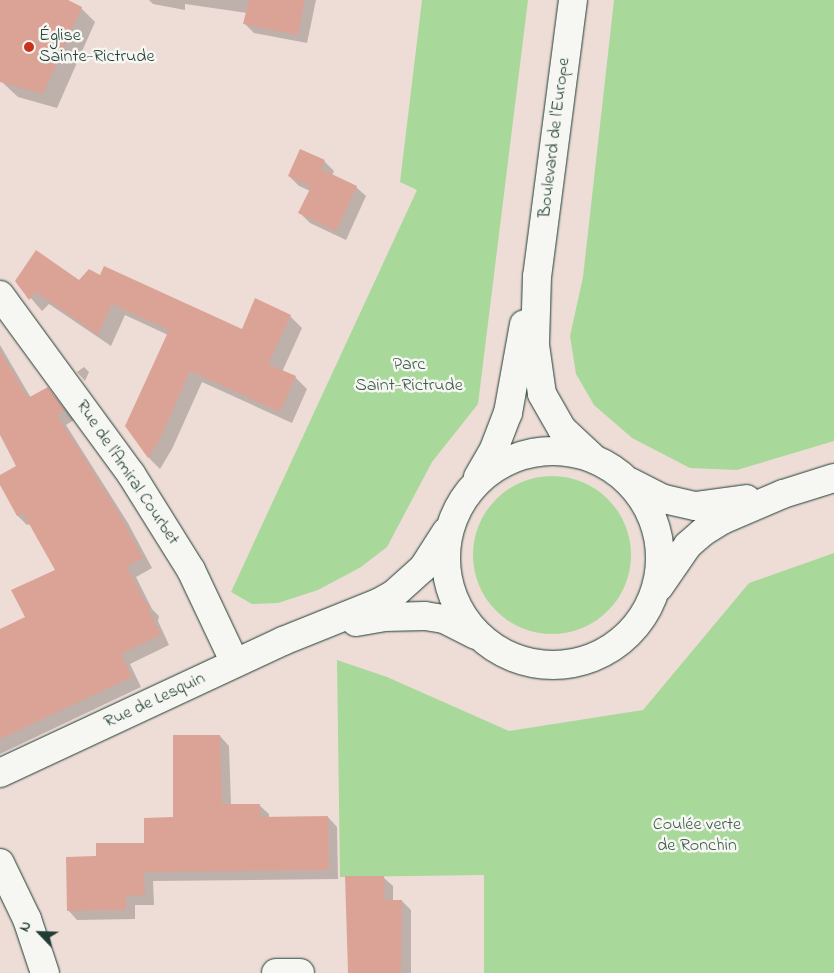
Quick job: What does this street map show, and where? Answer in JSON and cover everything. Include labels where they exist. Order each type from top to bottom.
[{"type":"street","name":"Boulevard de l'Europe","points":[[537,276],[573,0]]},
{"type":"street","points":[[537,276],[535,345],[542,394],[562,429],[597,461],[659,497],[695,506],[783,494]]},
{"type":"street","points":[[467,494],[494,449],[508,413],[517,358],[537,276]]},
{"type":"street","name":"Rue de l'Amiral Courbet","points":[[0,295],[72,390],[136,481],[191,570],[235,663]]},
{"type":"street","points":[[467,494],[482,478],[499,465],[526,454],[569,452],[597,461]]},
{"type":"street","points":[[621,476],[641,498],[654,526],[659,555],[656,585],[652,599]]},
{"type":"street","points":[[652,599],[674,563],[688,545],[703,532],[722,520],[783,494],[834,478]]},
{"type":"street","name":"Rue de Lesquin","points":[[0,772],[235,663],[378,603],[402,588],[423,568],[467,494]]},
{"type":"street","points":[[452,520],[446,563],[451,592],[464,619],[484,641]]},
{"type":"street","name":"Rue de Lesquin","points":[[310,631],[384,617],[425,616],[444,619],[510,656],[540,664],[555,665],[586,660],[613,646],[636,626],[652,599]]},
{"type":"street","points":[[0,863],[27,919],[45,973]]},
{"type":"street","points":[[276,973],[300,973]]},
{"type":"green space","name":"Parc Saint-Rictrude","points":[[422,0],[528,0],[478,404],[432,462],[387,547],[361,567],[318,590],[278,603],[252,604],[231,592],[417,190],[400,182]]},
{"type":"green space","points":[[614,0],[834,0],[834,441],[737,470],[690,468],[632,438],[594,405],[576,374],[570,336],[583,277]]},
{"type":"green space","points":[[560,476],[575,479],[589,485],[608,499],[618,511],[628,532],[631,555],[628,578],[618,599],[608,611],[596,621],[575,631],[560,634],[544,634],[529,631],[508,621],[486,599],[474,570],[473,547],[476,532],[486,511],[508,489],[537,477]]},
{"type":"green space","name":"Coulée verte de Ronchin","points":[[834,553],[834,973],[484,973],[484,875],[340,877],[337,660],[387,677],[509,731],[643,710],[749,583]]},
{"type":"building","name":"Église Sainte-Rictrude","points":[[0,0],[68,0],[82,7],[43,94],[0,82]]},
{"type":"building","points":[[249,0],[305,0],[298,35],[243,24]]},
{"type":"building","points":[[300,149],[325,160],[321,169],[357,186],[336,231],[298,213],[311,187],[288,176]]},
{"type":"building","points":[[36,250],[79,280],[89,269],[100,275],[104,266],[242,329],[255,298],[291,315],[268,364],[296,376],[280,412],[190,371],[161,437],[148,458],[125,426],[169,330],[112,304],[98,335],[36,292],[29,300],[15,281]]},
{"type":"building","points":[[0,351],[28,398],[48,387],[65,410],[57,415],[118,512],[143,558],[127,567],[145,602],[150,605],[149,611],[161,635],[121,654],[132,677],[0,739],[0,629],[25,617],[11,590],[55,570],[23,513],[17,516],[0,485],[0,475],[16,466],[0,434]]},
{"type":"building","points":[[173,735],[220,735],[222,804],[260,804],[260,817],[328,816],[329,870],[144,872],[145,896],[126,895],[126,910],[67,911],[66,857],[96,856],[96,843],[144,843],[144,818],[173,817]]},
{"type":"building","points":[[345,876],[384,876],[385,900],[402,900],[401,973],[348,973]]},
{"type":"place","name":"Église Sainte-Rictrude","points":[[29,47]]}]
